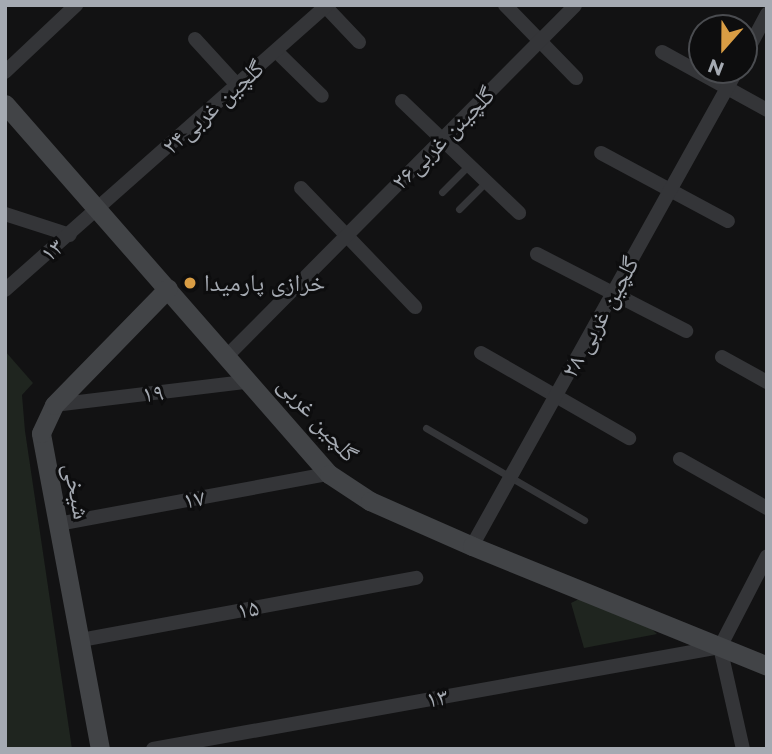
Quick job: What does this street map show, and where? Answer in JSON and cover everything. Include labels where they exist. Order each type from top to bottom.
[{"type":"street","points":[[5,72],[76,5]]},
{"type":"street","points":[[505,5],[576,78]]},
{"type":"street","name":"گلچینن غربی۲۶","points":[[229,354],[575,5]]},
{"type":"street","points":[[326,6],[359,42]]},
{"type":"street","name":"گلچین غربی۲۴","points":[[100,209],[326,6]]},
{"type":"street","points":[[758,31],[767,14]]},
{"type":"street","points":[[195,39],[237,86]]},
{"type":"street","points":[[276,51],[321,96]]},
{"type":"street","points":[[662,52],[767,110]]},
{"type":"street","name":"گلچین غربی ۲۸","points":[[472,545],[730,84]]},
{"type":"street","points":[[402,101],[519,213]]},
{"type":"street","name":"گلچین غربی","points":[[5,104],[229,354],[329,474],[370,501],[767,666]]},
{"type":"street","points":[[601,153],[728,221]]},
{"type":"street","points":[[300,188],[415,307]]},
{"type":"street","name":"۱۳","points":[[5,290],[100,209]]},
{"type":"street","points":[[5,214],[70,235]]},
{"type":"street","points":[[537,254],[686,331]]},
{"type":"street","name":"شیخی","points":[[100,749],[41,433],[54,405],[168,288]]},
{"type":"street","points":[[481,353],[629,438]]},
{"type":"street","points":[[722,357],[767,382]]},
{"type":"street","name":"۱۹","points":[[54,405],[251,381]]},
{"type":"street","points":[[680,458],[767,508]]},
{"type":"street","name":"۱۷","points":[[58,524],[329,474]]},
{"type":"street","points":[[743,749],[720,647],[767,556]]},
{"type":"street","name":"۱۵","points":[[81,639],[416,578]]},
{"type":"street","name":"۱۳","points":[[153,749],[720,647]]},
{"type":"lane","points":[[442,192],[468,166]]},
{"type":"lane","points":[[459,209],[486,182]]},
{"type":"lane","points":[[426,428],[509,480],[584,520]]},
{"type":"shaded area","points":[[5,351],[33,383],[22,395],[25,431],[72,749],[5,749]]},
{"type":"shaded area","points":[[585,596],[637,615],[657,634],[584,648],[571,603]]},
{"type":"place","name":"خرازی پارمیدا","points":[[190,283]]}]
